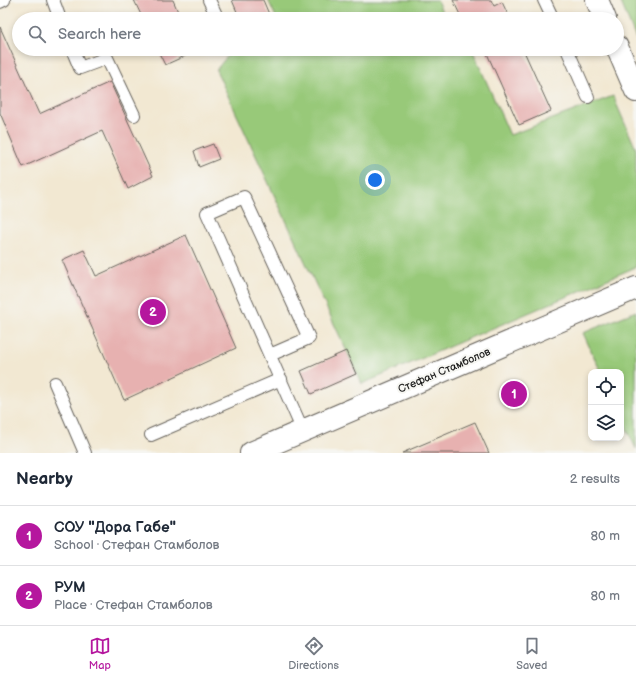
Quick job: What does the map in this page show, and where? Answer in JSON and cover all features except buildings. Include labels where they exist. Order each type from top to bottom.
[{"type":"street","points":[[597,0],[602,12]]},
{"type":"street","points":[[621,56],[636,91]]},
{"type":"street","name":"Стефан Стамболов","points":[[251,453],[636,288]]},
{"type":"lane","points":[[0,2],[4,0]]},
{"type":"lane","points":[[53,0],[57,12]]},
{"type":"lane","points":[[209,0],[215,12]]},
{"type":"lane","points":[[544,0],[550,12]]},
{"type":"lane","points":[[75,56],[80,68],[107,58],[134,115]]},
{"type":"lane","points":[[570,56],[588,97]]},
{"type":"lane","points":[[270,355],[309,338],[244,197],[207,213],[270,355],[304,431]]},
{"type":"lane","points":[[152,435],[281,379]]},
{"type":"lane","points":[[55,383],[85,453]]},
{"type":"green space","points":[[268,0],[437,0],[442,12],[274,12]]},
{"type":"green space","points":[[620,0],[636,0],[636,39]]},
{"type":"green space","points":[[227,56],[475,56],[510,135],[613,96],[636,149],[636,267],[362,384],[216,70]]},
{"type":"green space","points":[[636,311],[636,449],[624,423],[624,369],[600,369],[583,333]]},
{"type":"place","name":"РУМ","points":[[153,312]]},
{"type":"place","name":"СОУ \"Дора Габе\"","points":[[514,394]]}]
